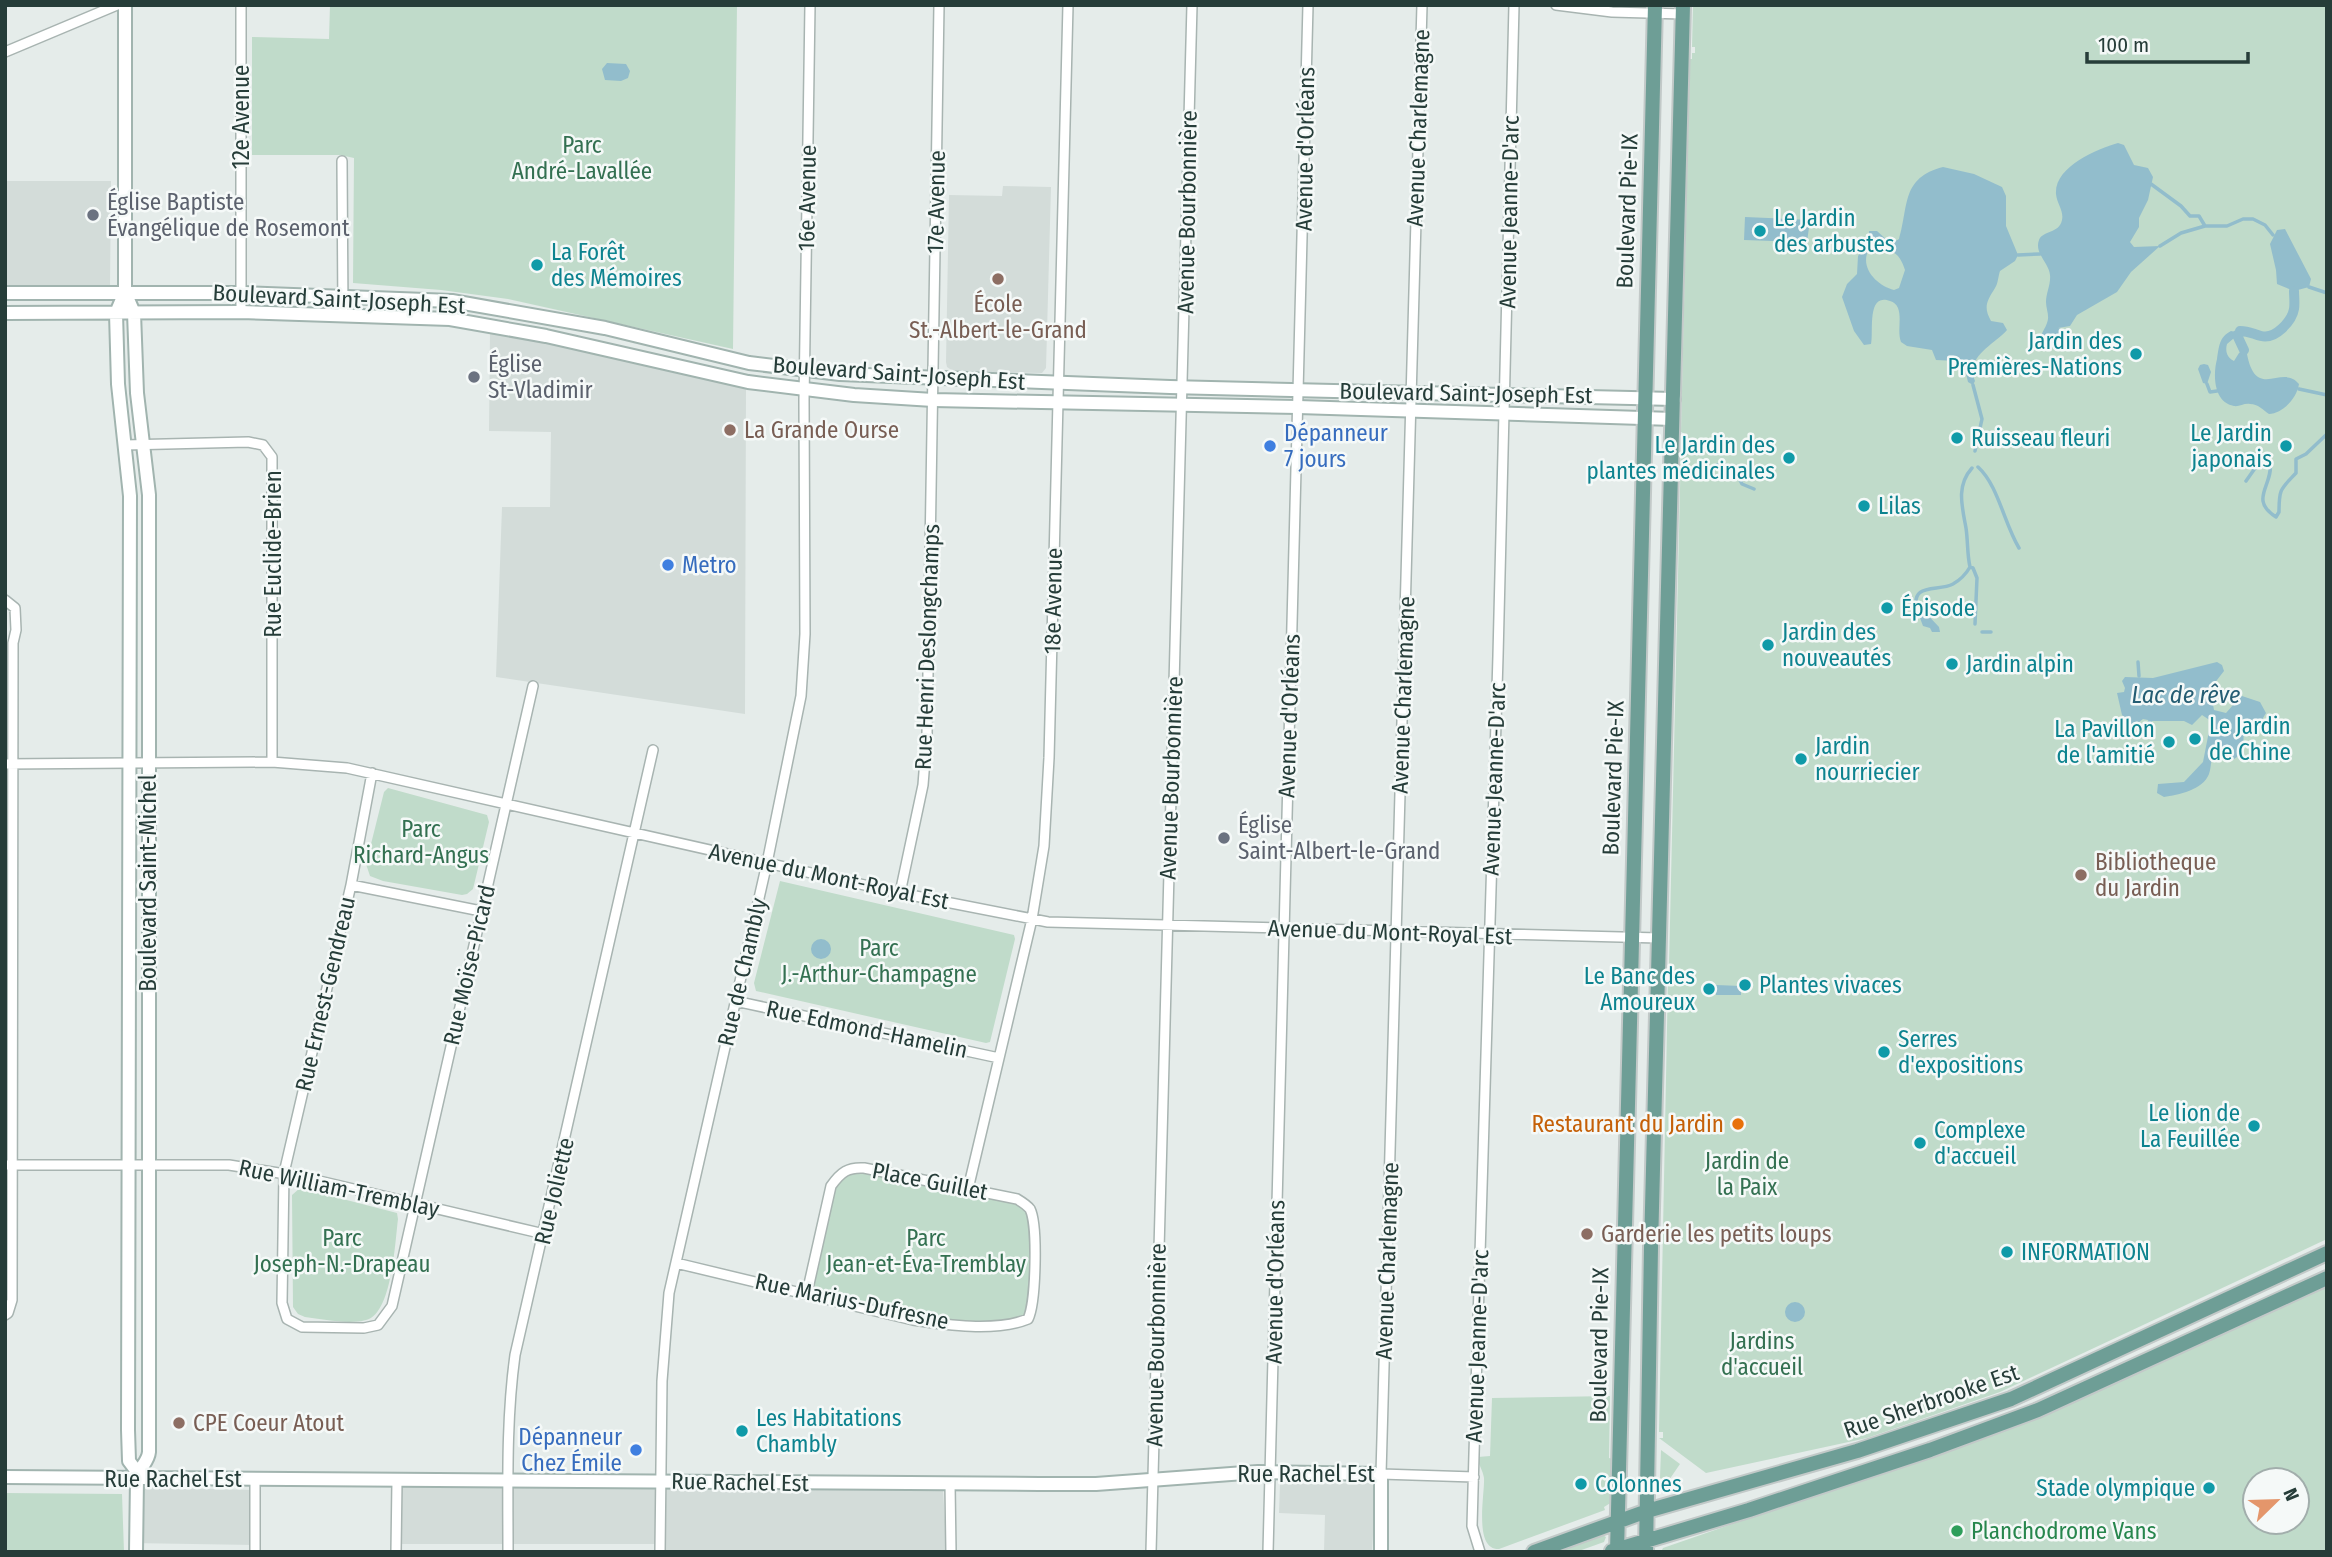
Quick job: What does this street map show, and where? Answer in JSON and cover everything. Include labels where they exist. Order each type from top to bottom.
[{"type":"main road","name":"Boulevard Saint-Michel","points":[[125,5],[125,292],[134,313],[137,393],[149,495],[149,1452],[148,1460],[137,1476],[128,1453],[131,496],[118,384],[116,313],[125,292]]},
{"type":"main road","name":"Boulevard Pie-IX","points":[[1615,1551],[1618,1521],[1655,9]]},
{"type":"main road","points":[[1646,1546],[1683,10]]},
{"type":"main road","name":"Boulevard Saint-Joseph Est","points":[[5,293],[241,293],[452,301],[605,328],[732,359],[804,370],[933,379],[1674,399]]},
{"type":"main road","name":"Boulevard Saint-Joseph Est","points":[[5,313],[241,312],[450,320],[547,336],[748,382],[804,391],[933,400],[1298,407],[1673,419]]},
{"type":"main road","name":"Rue Sherbrooke Est","points":[[1534,1552],[1647,1511],[1857,1451],[2011,1399],[2327,1253]]},
{"type":"main road","name":"Rue Sherbrooke Est","points":[[1615,1551],[1646,1546],[1927,1451],[2038,1410],[2327,1278]]},
{"type":"main road","name":"Rue Rachel Est","points":[[5,1477],[950,1484],[1096,1483],[1270,1472],[1381,1474]]},
{"type":"main road","name":"Avenue Charlemagne","points":[[1381,1474],[1381,1552]]},
{"type":"main road","points":[[136,1552],[137,1476]]},
{"type":"street","points":[[5,52],[117,5]]},
{"type":"street","name":"12e Avenue","points":[[241,5],[241,312]]},
{"type":"street","name":"16e Avenue","points":[[804,391],[810,5]]},
{"type":"street","name":"17e Avenue","points":[[933,400],[939,5]]},
{"type":"street","name":"18e Avenue","points":[[968,1189],[1032,919],[1045,846],[1068,5]]},
{"type":"street","name":"Avenue Bourbonnière","points":[[1151,1552],[1192,5]]},
{"type":"street","name":"Avenue d'Orléans","points":[[1268,1552],[1308,5]]},
{"type":"street","name":"Avenue Charlemagne","points":[[1381,1474],[1422,5]]},
{"type":"street","name":"Avenue Jeanne-D'arc","points":[[1480,1552],[1472,1526],[1514,5]]},
{"type":"street","points":[[1556,5],[1603,11],[1683,10]]},
{"type":"street","points":[[342,161],[343,314]]},
{"type":"street","name":"Rue de Chambly","points":[[660,1552],[665,1322],[767,863],[801,696],[805,634],[804,391]]},
{"type":"street","name":"Rue Henri Deslongchamps","points":[[900,893],[923,785],[928,734],[933,400]]},
{"type":"street","name":"Rue Euclide-Brien","points":[[125,445],[248,442],[263,445],[272,457],[272,762]]},
{"type":"street","points":[[5,600],[11,603],[16,614],[16,630],[9,643],[8,1165],[12,1300],[5,1315]]},
{"type":"street","name":"Rue Moïse-Picard","points":[[415,1202],[533,686]]},
{"type":"street","name":"Rue Joliette","points":[[508,1552],[510,1394],[515,1355],[653,751]]},
{"type":"street","name":"Avenue du Mont-Royal Est","points":[[9,764],[272,762],[322,765],[372,773],[900,893],[1048,922],[1659,938]]},
{"type":"street","name":"Rue Ernest-Gendreau","points":[[372,773],[351,885],[284,1173],[282,1303],[287,1319],[302,1326],[364,1328],[378,1325],[392,1306],[415,1202]]},
{"type":"street","points":[[351,885],[481,911]]},
{"type":"street","name":"Rue Edmond-Hamelin","points":[[736,1001],[999,1058]]},
{"type":"street","name":"Rue William-Tremblay","points":[[8,1165],[229,1165],[284,1173],[544,1234]]},
{"type":"street","name":"Place Guillet","points":[[807,1293],[831,1186],[839,1174],[851,1167],[864,1168],[1017,1199],[1029,1207],[1034,1221],[1034,1297],[1028,1319]]},
{"type":"street","name":"Rue Marius-Dufresne","points":[[676,1263],[913,1320],[947,1325],[1015,1324],[1028,1319]]},
{"type":"street","name":"Rue Rachel Est","points":[[1381,1474],[1474,1477]]},
{"type":"street","points":[[255,1480],[255,1552]]},
{"type":"street","points":[[396,1552],[397,1481]]},
{"type":"street","points":[[950,1484],[951,1552]]},
{"type":"shaded area","points":[[5,181],[111,181],[110,288],[5,288]]},
{"type":"shaded area","name":"École St.-Albert-le-Grand","points":[[1003,186],[1051,187],[1046,368],[1042,373],[953,371],[947,367],[946,362],[949,195],[1002,196]]},
{"type":"shaded area","points":[[490,333],[544,342],[746,387],[745,714],[496,677],[502,507],[550,507],[551,432],[489,431]]},
{"type":"shaded area","points":[[397,1481],[660,1481],[943,1490],[947,1552],[660,1552],[659,1544],[396,1544]]},
{"type":"shaded area","points":[[1376,1483],[1372,1552],[1324,1552],[1325,1515],[1279,1513],[1280,1484]]},
{"type":"shaded area","points":[[130,1487],[255,1490],[255,1545],[130,1543]]},
{"type":"green space","name":"Parc André-Lavallée","points":[[330,5],[737,5],[733,349],[508,299],[353,283],[354,158],[340,155],[252,155],[252,37],[329,39]]},
{"type":"green space","points":[[1693,5],[2327,5],[2327,1239],[2000,1392],[1867,1438],[1706,1473],[1659,1438],[1663,1438],[1663,1432],[1659,1432],[1668,977],[1672,972],[1672,966],[1669,966],[1681,445],[1685,440],[1685,434],[1681,432],[1690,59],[1692,53],[1695,53],[1695,47],[1692,47]]},
{"type":"green space","name":"Parc Richard-Angus","points":[[388,788],[487,815],[489,822],[473,889],[467,894],[383,881],[370,876],[366,864],[384,792]]},
{"type":"green space","name":"Parc J.-Arthur-Champagne","points":[[780,881],[1014,935],[990,1042],[756,991],[754,983]]},
{"type":"green space","name":"Parc Jean-et-Éva-Tremblay","points":[[851,1167],[1017,1199],[1034,1221],[1028,1319],[947,1325],[807,1293],[831,1186]]},
{"type":"green space","name":"Parc Joseph-N.-Drapeau","points":[[300,1188],[397,1213],[387,1291],[375,1315],[366,1320],[343,1322],[305,1317],[298,1314],[293,1307],[292,1195]]},
{"type":"green space","points":[[2327,1287],[2327,1552],[1661,1552],[1663,1548],[2035,1419]]},
{"type":"green space","points":[[1610,1396],[1609,1458],[1613,1459],[1612,1502],[1604,1507],[1605,1510],[1499,1549],[1491,1547],[1483,1531],[1484,1478],[1478,1457],[1490,1456],[1492,1398]]},
{"type":"green space","points":[[1661,1450],[1680,1464],[1667,1483],[1660,1478]]},
{"type":"green space","points":[[5,1493],[122,1494],[124,1552],[5,1552]]},
{"type":"green space","points":[[1601,1534],[1606,1537],[1604,1542],[1576,1552],[1555,1552]]},
{"type":"water","points":[[607,63],[626,64],[630,71],[628,78],[621,81],[605,80],[602,69]]},
{"type":"water","points":[[2118,143],[2124,145],[2134,165],[2148,168],[2153,177],[2148,200],[2139,218],[2139,227],[2130,242],[2134,247],[2160,246],[2131,272],[2117,292],[2077,315],[2070,326],[2058,328],[2069,331],[2069,336],[2058,342],[2045,342],[2041,338],[2048,320],[2046,302],[2050,275],[2038,245],[2041,237],[2058,228],[2062,220],[2056,194],[2057,184],[2062,175],[2078,161]]},
{"type":"water","points":[[1943,167],[1974,174],[2002,187],[2006,196],[2006,226],[2018,255],[2015,261],[2000,271],[1987,308],[1991,321],[2003,323],[2007,330],[1977,358],[1973,385],[1968,382],[1965,370],[1956,361],[1936,360],[1932,350],[1907,346],[1901,342],[1899,312],[1891,301],[1877,302],[1873,315],[1871,344],[1864,345],[1854,331],[1842,297],[1847,284],[1857,274],[1858,256],[1869,241],[1869,231],[1877,231],[1888,241],[1899,239],[1909,194],[1920,178]],"holes":[[[1868,251],[1892,251],[1901,260],[1905,270],[1899,288],[1894,290],[1877,281],[1866,264]]]},
{"type":"water","points":[[1745,217],[1810,220],[1807,242],[1744,240]]},
{"type":"water","points":[[2285,229],[2311,279],[2309,287],[2294,291],[2277,284],[2270,244],[2277,230]]},
{"type":"water","points":[[2231,331],[2240,333],[2227,344],[2227,354],[2232,360],[2246,348],[2255,375],[2262,379],[2292,378],[2299,384],[2289,404],[2284,408],[2269,414],[2256,405],[2234,406],[2222,399],[2216,387],[2216,365],[2220,343]]},
{"type":"water","points":[[2204,364],[2208,365],[2211,372],[2207,384],[2203,383],[2198,369]]},
{"type":"water","points":[[1922,609],[1939,627],[1940,632],[1932,632],[1930,628],[1923,626],[1917,610]]},
{"type":"water","name":"Lac de rêve","points":[[2217,662],[2222,665],[2224,671],[2210,689],[2214,710],[2226,713],[2239,695],[2260,702],[2266,713],[2257,728],[2254,728],[2254,723],[2244,723],[2243,753],[2234,759],[2224,756],[2215,758],[2206,780],[2201,784],[2190,791],[2164,797],[2157,793],[2158,784],[2184,782],[2203,762],[2211,721],[2202,715],[2192,725],[2184,721],[2152,721],[2150,727],[2148,720],[2143,719],[2134,726],[2122,715],[2117,693],[2124,692],[2122,681],[2125,677],[2153,678]]},
{"type":"water","points":[[821,939],[828,942],[831,949],[828,956],[821,959],[814,956],[811,949],[814,942]]},
{"type":"water","points":[[1716,985],[1741,986],[1741,995],[1716,995]]},
{"type":"water","points":[[1795,1302],[1802,1305],[1805,1312],[1802,1319],[1795,1322],[1788,1319],[1785,1312],[1788,1305]]},
{"type":"waterway","points":[[2151,184],[2190,216],[2199,216],[2205,226],[2227,226],[2243,219],[2253,219],[2265,225],[2273,235]]},
{"type":"waterway","points":[[2160,246],[2181,233],[2205,226]]},
{"type":"waterway","points":[[2018,255],[2040,254]]},
{"type":"waterway","points":[[2309,287],[2327,293]]},
{"type":"waterway","points":[[2240,331],[2261,336],[2277,332],[2293,314],[2294,291]]},
{"type":"waterway","points":[[2237,335],[2244,350]]},
{"type":"waterway","points":[[2207,384],[2210,392],[2217,391]]},
{"type":"waterway","points":[[1973,385],[1982,419],[1975,451]]},
{"type":"waterway","points":[[2299,389],[2327,395]]},
{"type":"waterway","points":[[2246,481],[2258,464],[2270,462],[2263,498],[2268,510],[2276,517],[2282,489],[2296,473],[2296,459],[2306,454],[2327,434]]},
{"type":"waterway","points":[[1717,465],[1733,466],[1742,484],[1754,489]]},
{"type":"waterway","points":[[1978,467],[1991,484],[2019,548]]},
{"type":"waterway","points":[[1970,567],[1962,489],[1972,468]]},
{"type":"waterway","points":[[1917,610],[1916,601],[1921,592],[1953,584],[1963,577],[1970,567],[1977,578],[1975,624]]},
{"type":"waterway","points":[[1982,632],[1991,632]]},
{"type":"waterway","points":[[2138,662],[2139,676]]},
{"type":"place","name":"Église Baptiste Évangélique de Rosemont","points":[[93,215]]},
{"type":"place","name":"Le Jardin des arbustes","points":[[1760,231]]},
{"type":"place","name":"La Forêt des Mémoires","points":[[537,265]]},
{"type":"place","name":"École St.-Albert-le-Grand","points":[[998,279]]},
{"type":"place","name":"Jardin des Premières-Nations","points":[[2136,354]]},
{"type":"place","name":"Église St-Vladimir","points":[[474,377]]},
{"type":"place","name":"La Grande Ourse","points":[[730,430]]},
{"type":"place","name":"Ruisseau fleuri","points":[[1957,438]]},
{"type":"place","name":"Dépanneur 7 jours","points":[[1270,446]]},
{"type":"place","name":"Le Jardin japonais","points":[[2286,446]]},
{"type":"place","name":"Le Jardin des plantes médicinales","points":[[1789,458]]},
{"type":"place","name":"Lilas","points":[[1864,506]]},
{"type":"place","name":"Metro","points":[[668,565]]},
{"type":"place","name":"Épisode","points":[[1887,608]]},
{"type":"place","name":"Jardin des nouveautés","points":[[1768,645]]},
{"type":"place","name":"Jardin alpin","points":[[1952,664]]},
{"type":"place","name":"Le Jardin de Chine","points":[[2195,739]]},
{"type":"place","name":"La Pavillon de l'amitié","points":[[2169,742]]},
{"type":"place","name":"Jardin nourriecier","points":[[1801,759]]},
{"type":"place","name":"Église Saint-Albert-le-Grand","points":[[1224,838]]},
{"type":"place","name":"Bibliotheque du Jardin","points":[[2081,875]]},
{"type":"place","name":"Plantes vivaces","points":[[1745,985]]},
{"type":"place","name":"Le Banc des Amoureux","points":[[1709,989]]},
{"type":"place","name":"Serres d'expositions","points":[[1884,1052]]},
{"type":"place","name":"Restaurant du Jardin","points":[[1738,1124]]},
{"type":"place","name":"Le lion de La Feuillée","points":[[2254,1126]]},
{"type":"place","name":"Complexe d'accueil","points":[[1920,1143]]},
{"type":"place","name":"Garderie les petits loups","points":[[1587,1234]]},
{"type":"place","name":"INFORMATION","points":[[2007,1252]]},
{"type":"place","name":"CPE Coeur Atout","points":[[179,1423]]},
{"type":"place","name":"Les Habitations Chambly","points":[[742,1431]]},
{"type":"place","name":"Dépanneur Chez Émile","points":[[636,1450]]},
{"type":"place","name":"Colonnes","points":[[1581,1484]]},
{"type":"place","name":"Stade olympique","points":[[2209,1488]]},
{"type":"place","name":"Planchodrome Vans","points":[[1957,1531]]},
{"type":"park label","name":"Jardin de la Paix","points":[[1747,1174]]},
{"type":"park label","name":"Jardins d'accueil","points":[[1762,1354]]}]
